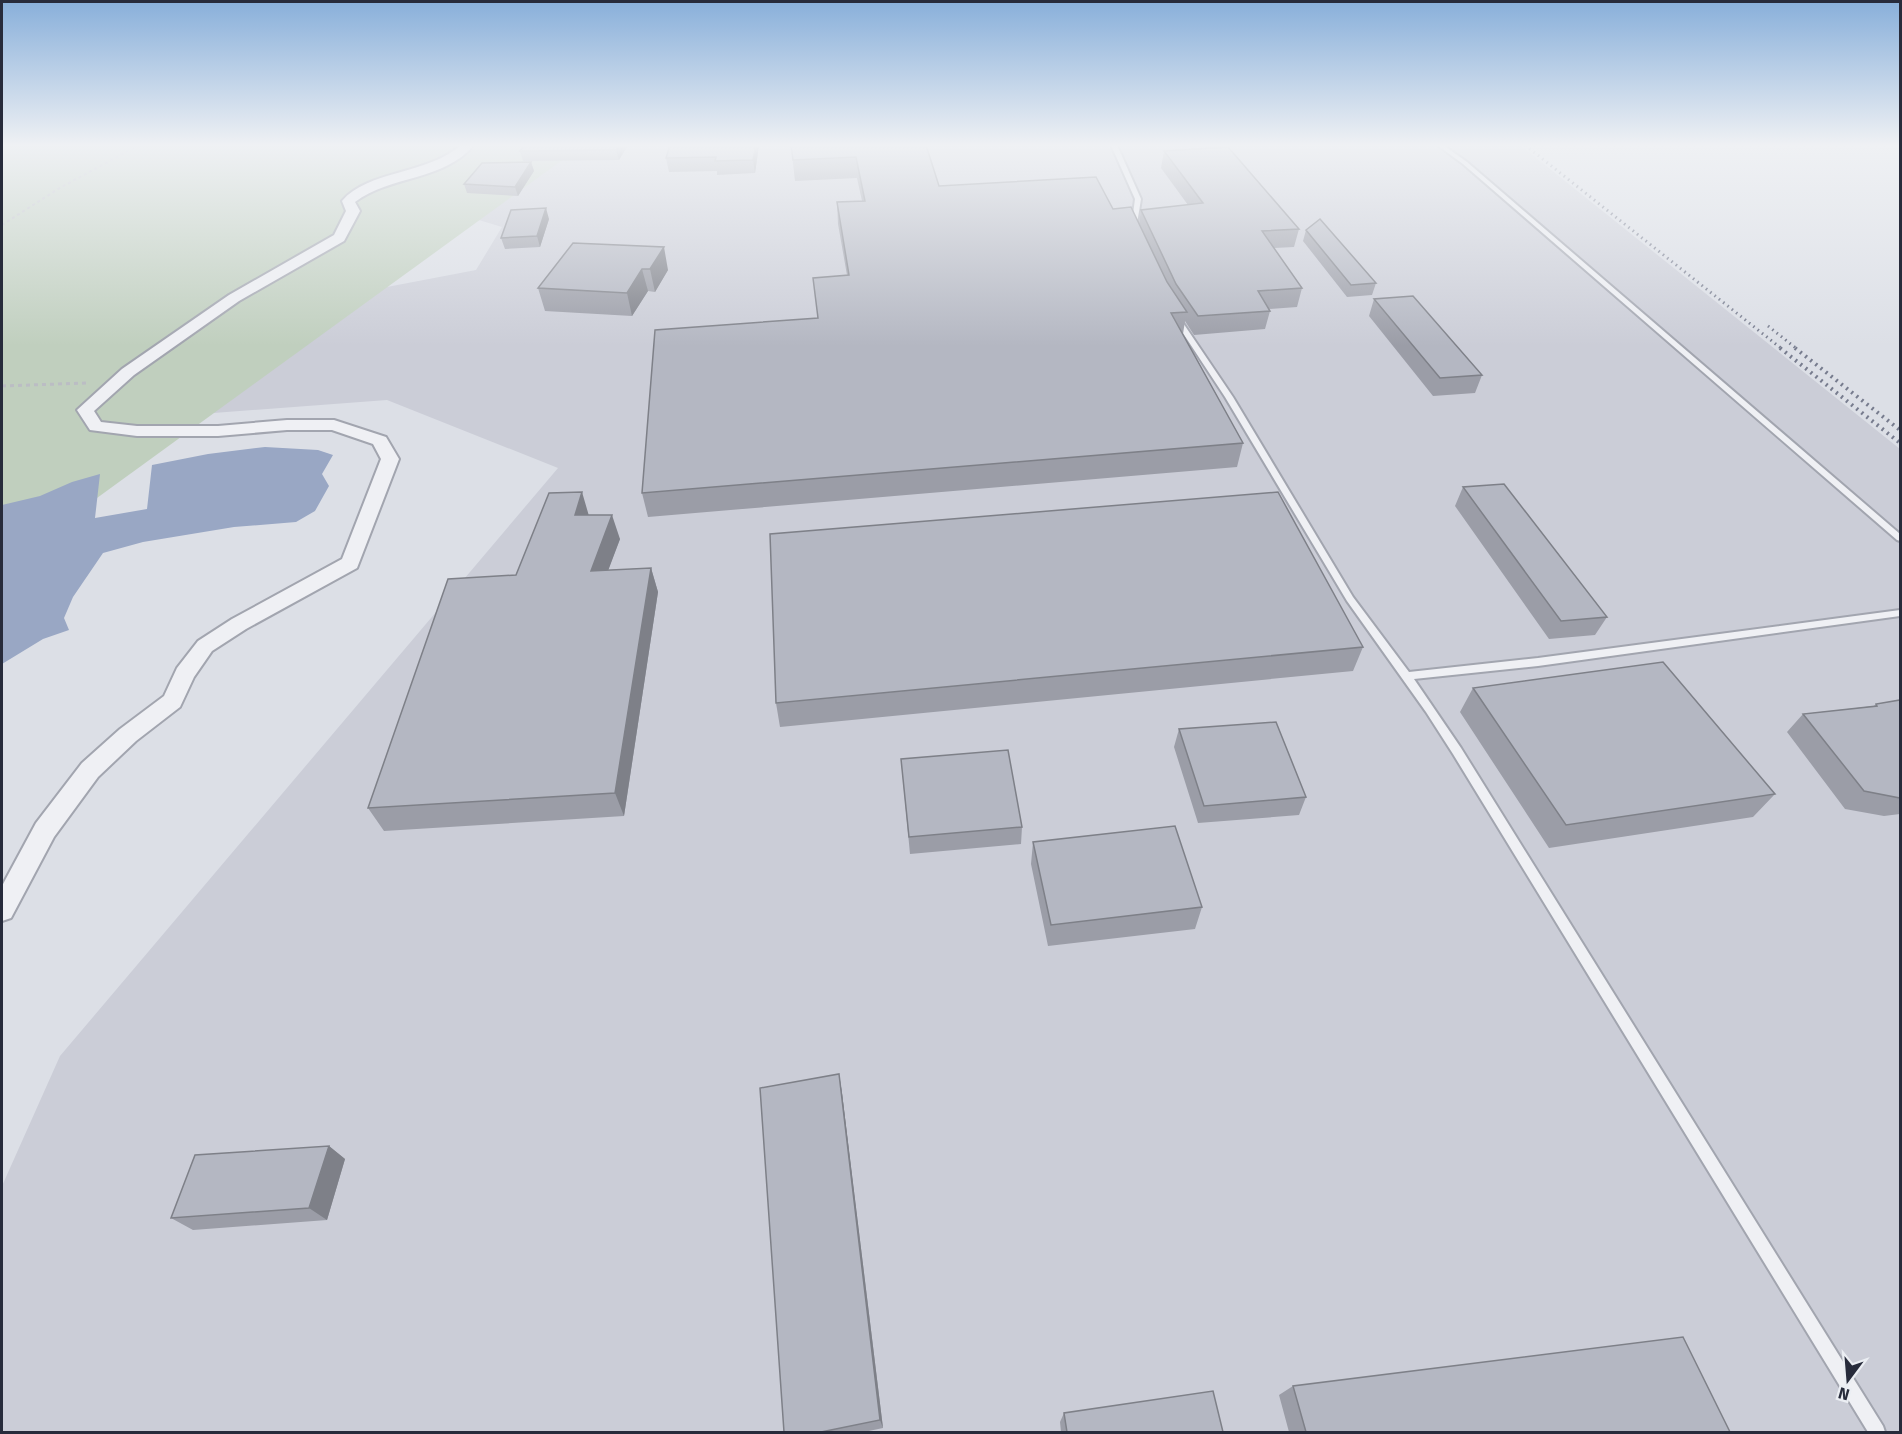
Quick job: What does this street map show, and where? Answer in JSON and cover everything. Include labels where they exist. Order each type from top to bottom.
[{"type":"street","points":[[2,910],[45,830],[90,770],[128,735],[172,701],[185,674],[205,646],[239,624],[350,563],[390,459],[380,441],[334,425],[287,425],[218,431],[137,431],[96,426],[85,410],[117,382],[234,298],[339,238],[353,212]]},
{"type":"lane","points":[[1136,212],[1133,228],[1138,239]]},
{"type":"lane","points":[[1522,212],[1900,538]]},
{"type":"lane","points":[[1174,313],[1229,397],[1350,599],[1407,676],[1463,761],[1877,1432]]},
{"type":"lane","points":[[1407,676],[1538,662],[1900,613]]},
{"type":"path","points":[[2,225],[22,212]]},
{"type":"path","points":[[2,386],[117,382]]},
{"type":"shaded area","points":[[452,212],[1604,212],[1900,449],[1900,1432],[2,1432],[2,1186],[60,1056],[558,468],[387,400],[161,417],[277,308],[476,270],[502,227]]},
{"type":"green space","points":[[2,212],[491,212],[2,567]]},
{"type":"water","points":[[265,447],[318,450],[333,455],[322,474],[329,486],[315,511],[296,522],[234,527],[143,542],[103,553],[73,597],[64,618],[69,630],[43,639],[2,664],[2,505],[40,496],[72,482],[100,474],[95,518],[147,509],[152,465],[208,454]]},
{"type":"building","points":[[510,212],[545,212],[537,236],[501,238]]},
{"type":"building","points":[[839,212],[1133,212],[1167,282],[1187,312],[1171,313],[1243,443],[642,493],[655,330],[818,318],[813,278],[849,275]]},
{"type":"building","points":[[1142,212],[1284,212],[1299,229],[1262,231],[1302,288],[1258,291],[1270,311],[1198,316],[1176,284]]},
{"type":"building","points":[[1320,219],[1376,283],[1351,285],[1306,230]]},
{"type":"building","points":[[573,243],[664,247],[650,269],[642,269],[627,293],[538,288]]},
{"type":"building","points":[[1413,296],[1482,375],[1440,378],[1374,299]]},
{"type":"building","points":[[1504,484],[1607,617],[1561,621],[1463,487]]},
{"type":"building","points":[[582,492],[575,515],[612,515],[591,571],[651,568],[615,793],[368,808],[448,579],[516,575],[549,493]]},
{"type":"building","points":[[1278,492],[1363,647],[776,703],[770,534]]},
{"type":"building","points":[[1663,662],[1775,794],[1566,825],[1473,688]]},
{"type":"building","points":[[1900,700],[1900,798],[1864,791],[1803,714],[1877,706],[1876,704]]},
{"type":"building","points":[[1276,722],[1306,797],[1204,806],[1179,729]]},
{"type":"building","points":[[1008,750],[1022,827],[909,837],[901,759]]},
{"type":"building","points":[[1175,826],[1202,907],[1051,925],[1033,842]]},
{"type":"building","points":[[839,1074],[880,1420],[821,1432],[784,1432],[760,1088]]},
{"type":"building","points":[[329,1146],[309,1208],[171,1218],[195,1155]]},
{"type":"building","points":[[1683,1337],[1730,1432],[1306,1432],[1293,1386]]},
{"type":"building","points":[[1213,1391],[1223,1432],[1067,1432],[1064,1413]]},
{"type":"railway","points":[[1609,212],[1782,349]]},
{"type":"railway","points":[[1768,326],[1797,349]]},
{"type":"railway","points":[[1780,348],[1900,443]]},
{"type":"railway","points":[[1795,348],[1900,430]]}]
